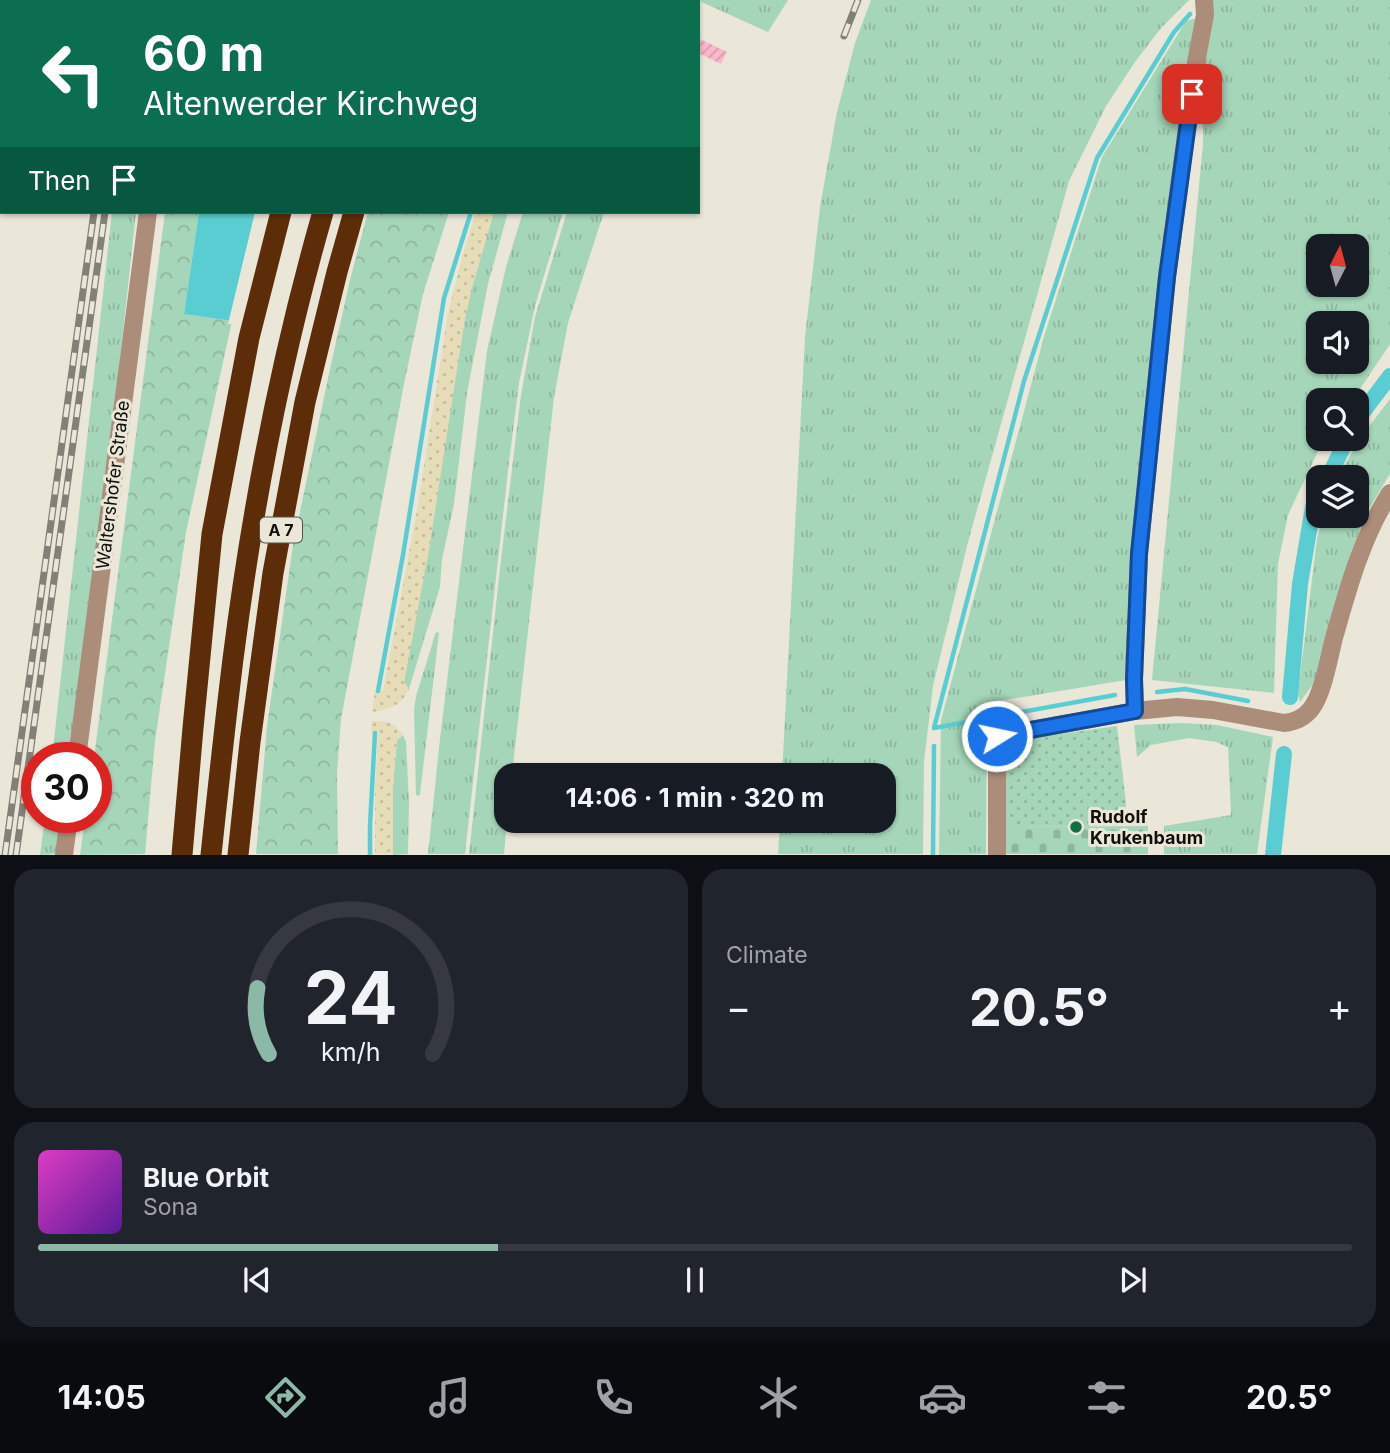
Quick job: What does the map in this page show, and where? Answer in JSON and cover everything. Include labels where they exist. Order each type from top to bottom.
[{"type":"highway","points":[[182,855],[212,534],[249,338],[280,214]]},
{"type":"highway","name":"A 7","points":[[211,855],[233,657],[254,520],[278,394],[307,265],[322,214]]},
{"type":"highway","name":"A 7","points":[[238,855],[273,573],[305,402],[353,214]]},
{"type":"street","points":[[1135,711],[1139,554],[1167,277],[1195,68],[1206,15],[1204,0]]},
{"type":"street","name":"Waltershofer Straße","points":[[79,742],[148,214]]},
{"type":"street","points":[[997,855],[997,736],[1157,708],[1193,707],[1284,723],[1306,715],[1317,699],[1355,569],[1375,520],[1390,494]]},
{"type":"street","points":[[64,855],[67,833]]},
{"type":"green space","points":[[700,0],[788,0],[768,32],[700,1]]},
{"type":"green space","points":[[871,0],[1189,0],[1161,28],[1135,62],[1106,106],[1069,181],[968,542],[933,686],[924,762],[923,854],[778,854],[779,833],[896,833],[896,763],[783,763],[805,337],[820,207],[837,112],[855,43]]},
{"type":"green space","points":[[1202,0],[1390,0],[1390,344],[1361,388],[1306,388],[1306,451],[1318,451],[1311,465],[1306,465],[1306,477],[1288,515],[1278,564],[1274,693],[1152,680],[1203,144]]},
{"type":"green space","points":[[1197,18],[1126,680],[987,703],[986,854],[939,855],[941,720],[1045,333],[1102,157],[1186,21]]},
{"type":"green space","points":[[112,214],[136,214],[113,424],[71,742],[54,742]]},
{"type":"green space","points":[[165,214],[199,214],[184,314],[232,321],[186,532],[155,741],[145,854],[80,855],[83,833],[112,833],[112,742],[96,742]]},
{"type":"green space","points":[[367,214],[448,214],[423,294],[341,719],[337,774],[338,854],[256,854],[267,726],[293,545],[350,280]]},
{"type":"green space","points":[[493,214],[507,214],[488,284],[467,393],[454,504],[442,559],[440,587],[409,689],[404,682],[472,287]]},
{"type":"green space","points":[[522,214],[562,214],[535,306],[519,383],[465,854],[428,854],[487,351],[506,267]]},
{"type":"green space","points":[[566,214],[603,214],[568,323],[554,397],[513,763],[494,763],[494,833],[506,833],[504,854],[469,854],[500,568],[521,395],[535,317]]},
{"type":"green space","points":[[1390,399],[1390,474],[1369,509],[1369,465],[1345,465],[1353,451],[1369,451],[1369,427]]},
{"type":"green space","points":[[1320,528],[1361,528],[1314,683],[1300,702],[1298,693]]},
{"type":"green space","points":[[436,632],[439,633],[419,796],[416,795],[414,710]]},
{"type":"green space","points":[[1134,725],[1217,725],[1273,737],[1257,854],[1164,854],[1164,826],[1231,815],[1228,747],[1216,742],[1189,738],[1151,745],[1137,757]]},
{"type":"green space","points":[[1117,726],[1126,803],[1123,826],[1005,827],[1004,742]]},
{"type":"green space","points":[[403,735],[406,742],[409,803],[408,854],[393,855],[393,786],[397,740]]},
{"type":"green space","points":[[1148,826],[1148,854],[1005,854],[1005,827]]},
{"type":"green space","points":[[43,833],[59,833],[56,854],[40,855]]},
{"type":"sand","points":[[475,214],[493,214],[465,318],[429,550],[404,682],[409,689],[403,699],[394,706],[372,712],[375,691],[383,691],[416,516],[448,313]]},
{"type":"sand","points":[[372,721],[390,723],[403,735],[397,740],[393,786],[393,854],[375,854],[378,732],[371,734]]},
{"type":"water","points":[[199,214],[259,214],[232,321],[184,314]]},
{"type":"pier","points":[[255,214],[261,214],[235,322],[228,324]]},
{"type":"building","points":[[700,39],[727,52],[721,64],[700,54]]},
{"type":"waterway","points":[[1115,695],[934,728],[1024,381],[1097,158],[1174,32],[1190,14]]},
{"type":"waterway","points":[[378,691],[403,555],[444,298],[470,214]]},
{"type":"waterway","points":[[1369,404],[1390,376]]},
{"type":"waterway","points":[[1334,465],[1341,451]]},
{"type":"waterway","points":[[1290,697],[1300,584],[1309,528]]},
{"type":"waterway","points":[[1157,692],[1185,689],[1248,701]]},
{"type":"waterway","points":[[370,855],[375,733]]},
{"type":"waterway","points":[[933,855],[934,746]]},
{"type":"waterway","points":[[1273,855],[1284,754]]},
{"type":"railway","points":[[844,36],[858,0]]},
{"type":"railway","points":[[5,855],[94,214]]},
{"type":"railway","points":[[16,855],[105,214]]},
{"type":"place","name":"Rudolf Krukenbaum","points":[[1076,827]]},
{"type":"route","points":[[997,736],[1135,711],[1139,554],[1167,277],[1192,94]]}]
